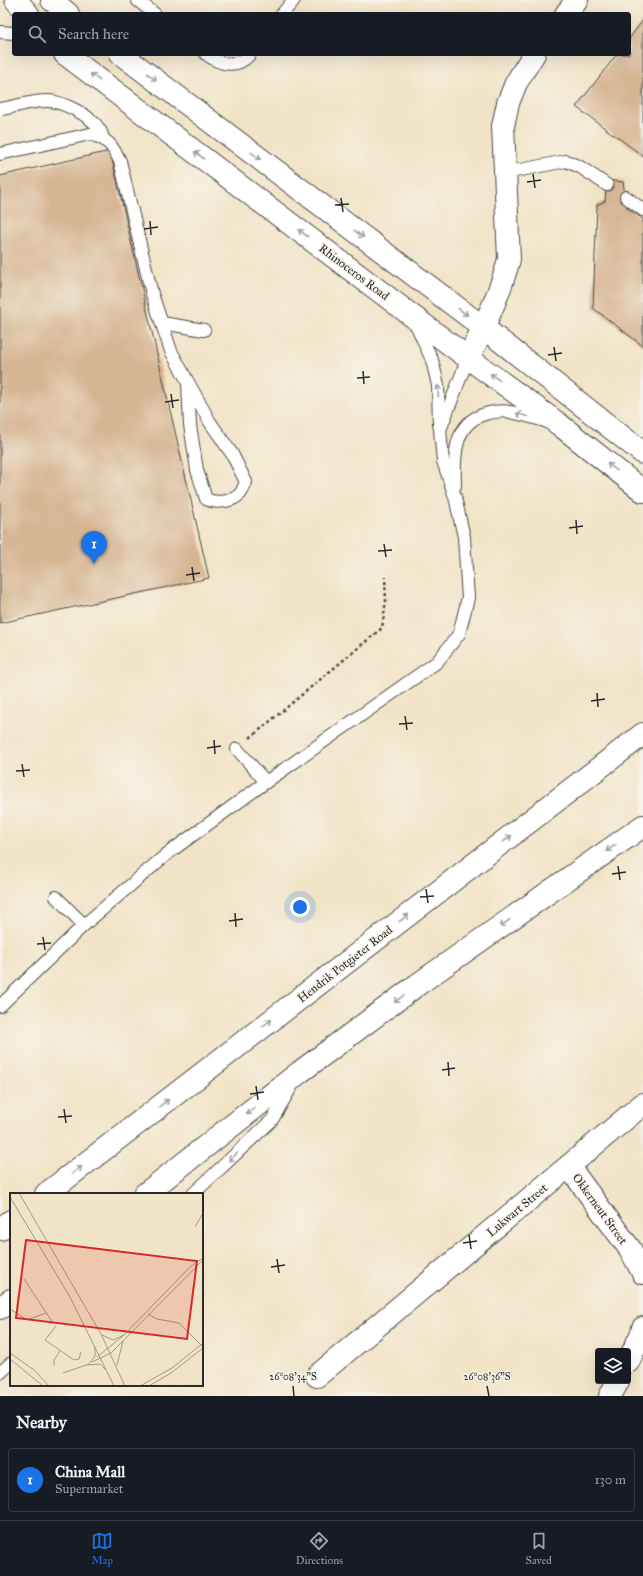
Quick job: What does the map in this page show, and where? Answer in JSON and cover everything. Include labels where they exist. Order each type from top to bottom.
[{"type":"street","points":[[16,0],[26,12]]},
{"type":"street","points":[[52,0],[66,12]]},
{"type":"street","points":[[68,0],[72,12]]},
{"type":"street","points":[[568,12],[577,0]]},
{"type":"street","name":"Rhinoceros Road","points":[[68,56],[468,358],[560,425],[643,491]]},
{"type":"street","points":[[123,56],[484,328],[643,453]]},
{"type":"street","points":[[468,358],[484,328],[504,279],[509,259],[503,126],[508,103],[516,83],[533,56]]},
{"type":"street","name":"Hendrik Potgieter Road","points":[[47,1193],[643,734]]},
{"type":"street","points":[[146,1193],[300,1072],[424,981],[643,826]]},
{"type":"street","name":"Lukwart Street","points":[[317,1376],[643,1104]]},
{"type":"street","name":"Okkerneut Street","points":[[569,1167],[630,1249],[643,1273]]},
{"type":"street","points":[[0,1229],[10,1222]]},
{"type":"street","points":[[0,1308],[10,1301]]},
{"type":"street","points":[[631,1356],[643,1328]]},
{"type":"street","points":[[610,1396],[616,1384]]},
{"type":"lane","points":[[137,0],[152,12]]},
{"type":"lane","points":[[284,12],[294,0]]},
{"type":"lane","points":[[0,32],[12,33]]},
{"type":"lane","points":[[208,56],[212,59],[228,64],[239,63],[248,56]]},
{"type":"lane","points":[[0,109],[45,101],[57,102],[74,109],[86,117],[99,128],[102,138]]},
{"type":"lane","points":[[0,154],[90,134],[102,138],[113,147],[120,161],[152,294],[171,351],[210,422],[232,454],[246,482],[241,494],[227,501],[212,502],[206,499],[197,470],[190,425],[188,383]]},
{"type":"lane","points":[[505,173],[566,161],[580,167],[607,185]]},
{"type":"lane","points":[[626,197],[643,210]]},
{"type":"lane","points":[[0,1006],[84,925],[167,854],[266,782],[437,662],[459,634],[468,598],[464,537],[455,497],[443,461],[438,385],[432,360],[411,315]]},
{"type":"lane","points":[[162,323],[204,330]]},
{"type":"lane","points":[[440,430],[468,358]]},
{"type":"lane","points":[[455,497],[454,459],[456,446],[467,424],[475,418],[496,411],[509,412],[560,425]]},
{"type":"lane","points":[[238,749],[266,782]]},
{"type":"lane","points":[[56,897],[84,925]]},
{"type":"lane","points":[[194,1193],[272,1120],[300,1072]]},
{"type":"lane","points":[[0,1373],[10,1364]]},
{"type":"path","points":[[238,749],[382,628],[386,601],[385,577]]},
{"type":"building","points":[[643,20],[643,156],[576,107],[615,56],[631,56],[631,36]]},
{"type":"building","points":[[110,151],[209,578],[0,623],[0,176]]},
{"type":"building","points":[[607,180],[623,182],[627,208],[643,219],[643,346],[593,308],[597,205],[605,201]]},
{"type":"place","name":"China Mall","points":[[94,564]]}]
